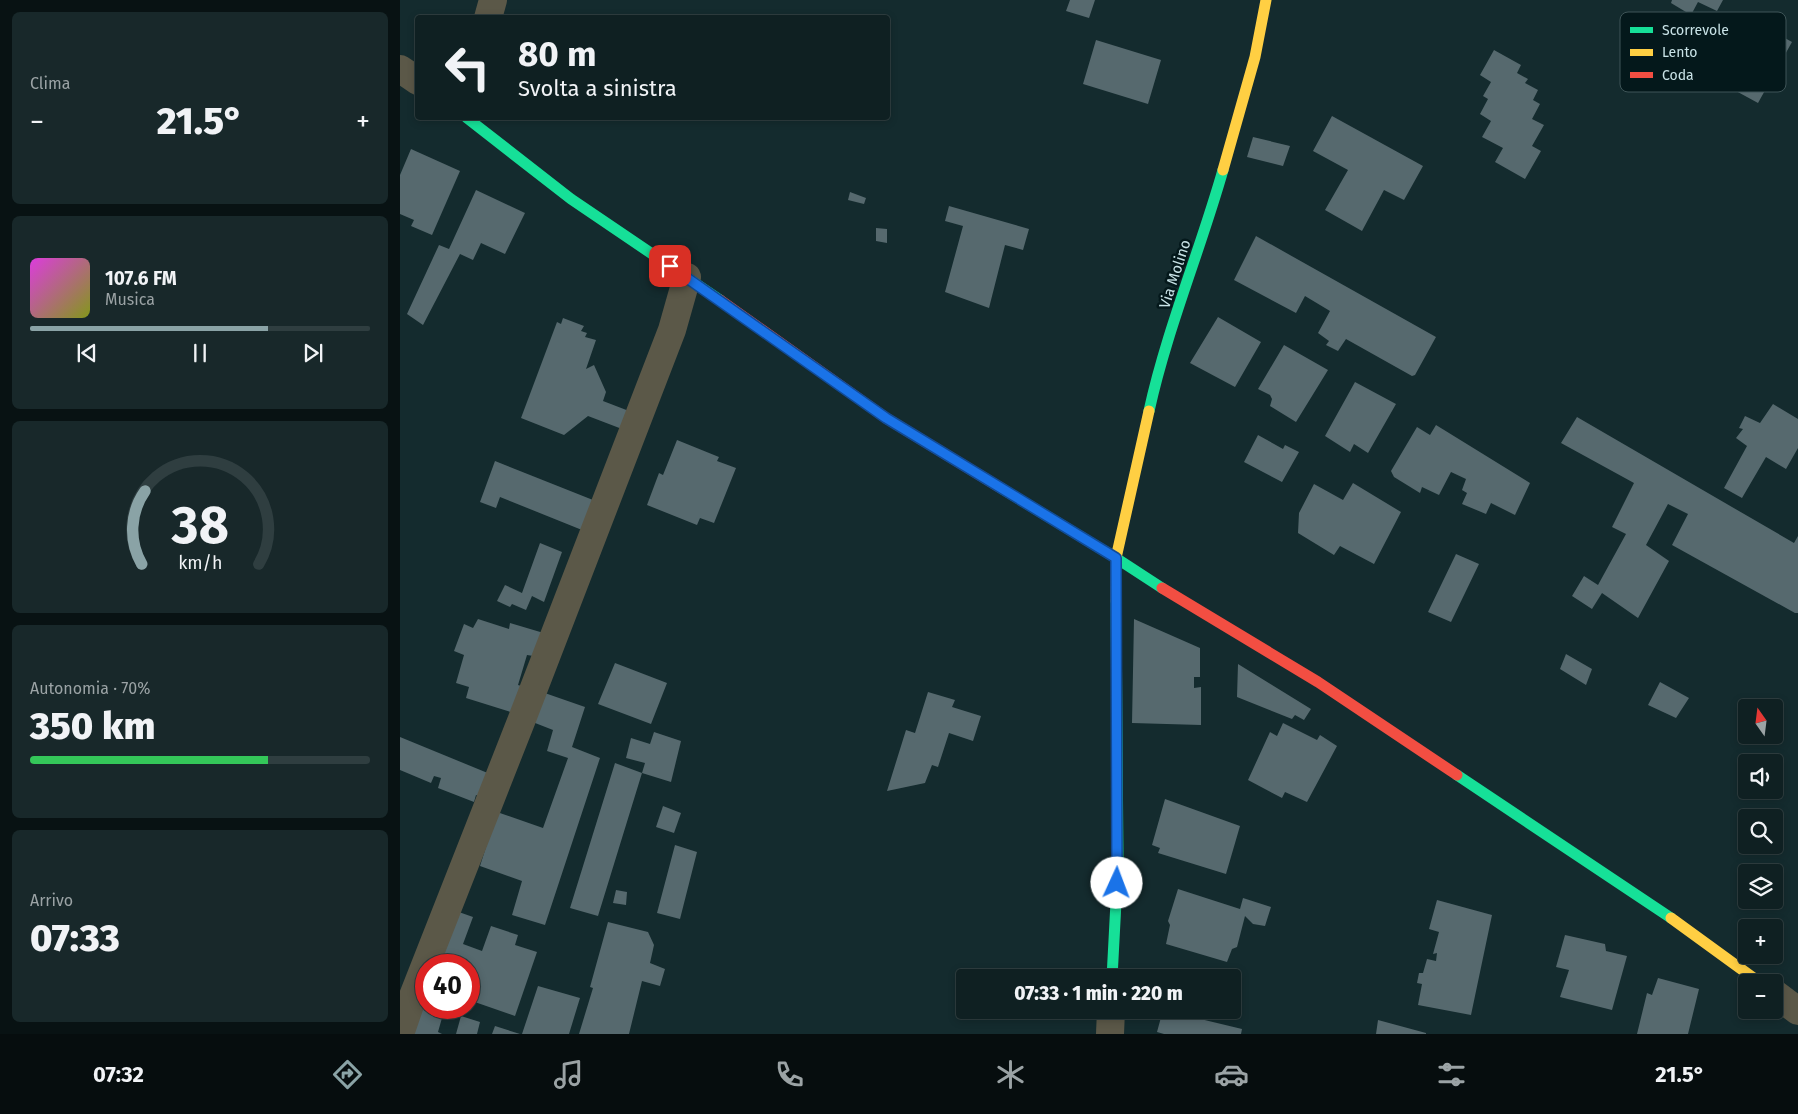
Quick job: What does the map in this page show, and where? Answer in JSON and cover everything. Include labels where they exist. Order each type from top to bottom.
[{"type":"street","points":[[489,15],[493,0]]},
{"type":"street","name":"Via Molino","points":[[1112,969],[1118,864],[1116,558],[1156,380],[1211,212],[1255,57],[1266,0]]},
{"type":"street","points":[[400,69],[415,80]]},
{"type":"street","points":[[470,120],[571,200],[687,277],[886,418],[1116,558],[1169,593],[1318,682],[1668,916],[1749,974]]},
{"type":"street","points":[[400,1034],[413,996],[672,330],[687,277]]},
{"type":"street","points":[[1783,1000],[1798,1011]]},
{"type":"street","points":[[1110,1034],[1111,1019]]},
{"type":"building","points":[[1070,0],[1095,0],[1089,18],[1066,11]]},
{"type":"building","points":[[1672,0],[1723,0],[1717,11],[1698,2],[1693,12],[1686,12],[1671,3]]},
{"type":"building","points":[[1786,39],[1792,42],[1786,53]]},
{"type":"building","points":[[1096,40],[1161,60],[1148,104],[1083,84]]},
{"type":"building","points":[[1494,50],[1521,65],[1517,73],[1528,79],[1525,83],[1538,90],[1533,100],[1540,104],[1532,119],[1544,125],[1532,146],[1541,151],[1525,179],[1495,162],[1503,148],[1482,137],[1491,121],[1480,114],[1488,99],[1483,96],[1491,82],[1480,75]]},
{"type":"building","points":[[1738,92],[1764,92],[1758,103]]},
{"type":"building","points":[[1332,116],[1423,166],[1404,200],[1384,190],[1362,231],[1325,210],[1348,170],[1313,151]]},
{"type":"building","points":[[1253,137],[1290,146],[1283,166],[1247,157]]},
{"type":"building","points":[[411,149],[460,171],[432,235],[411,226],[414,220],[400,214],[400,175]]},
{"type":"building","points":[[476,190],[525,213],[505,254],[481,243],[473,260],[460,254],[423,325],[407,314],[439,245],[449,249]]},
{"type":"building","points":[[850,192],[866,198],[864,204],[848,200]]},
{"type":"building","points":[[949,206],[1029,229],[1023,250],[1005,245],[989,308],[945,292],[963,226],[945,221]]},
{"type":"building","points":[[876,228],[887,229],[887,243],[876,241]]},
{"type":"building","points":[[1256,236],[1436,337],[1415,375],[1412,376],[1346,339],[1338,351],[1326,345],[1329,341],[1318,333],[1330,311],[1305,296],[1296,313],[1234,280]]},
{"type":"building","points":[[1218,317],[1261,342],[1235,387],[1190,363]]},
{"type":"building","points":[[563,318],[584,326],[581,331],[587,333],[585,337],[596,340],[586,369],[594,365],[606,392],[603,401],[629,411],[622,429],[588,416],[564,435],[521,418],[557,322],[561,324]]},
{"type":"building","points":[[1284,345],[1328,370],[1296,422],[1270,406],[1272,399],[1270,395],[1258,389]]},
{"type":"building","points":[[1355,382],[1396,404],[1368,453],[1354,444],[1350,452],[1325,436]]},
{"type":"building","points":[[1773,404],[1798,419],[1798,448],[1786,469],[1766,457],[1742,498],[1724,488],[1747,446],[1736,438],[1743,429],[1739,428],[1745,416],[1760,423]]},
{"type":"building","points":[[1577,417],[1794,543],[1798,536],[1798,613],[1672,545],[1688,514],[1668,504],[1646,545],[1669,561],[1638,618],[1602,593],[1592,609],[1572,596],[1584,576],[1598,585],[1626,534],[1612,527],[1634,483],[1561,443]]},
{"type":"building","points":[[1436,425],[1530,483],[1515,515],[1491,503],[1486,514],[1462,504],[1467,493],[1462,490],[1466,479],[1451,472],[1439,495],[1422,487],[1420,493],[1394,477],[1391,471],[1417,427],[1430,435]]},
{"type":"building","points":[[1258,435],[1283,449],[1285,445],[1299,452],[1282,482],[1244,462]]},
{"type":"building","points":[[677,440],[719,457],[717,461],[736,468],[714,523],[700,518],[697,525],[647,505],[659,473],[663,475]]},
{"type":"building","points":[[495,461],[593,500],[582,530],[500,497],[496,508],[480,502]]},
{"type":"building","points":[[1353,483],[1401,512],[1374,564],[1340,546],[1334,555],[1298,533],[1299,513],[1314,484],[1343,500]]},
{"type":"building","points":[[540,543],[562,552],[544,602],[532,596],[526,610],[512,604],[510,607],[497,601],[505,585],[522,593]]},
{"type":"building","points":[[1456,554],[1479,564],[1451,622],[1428,612]]},
{"type":"building","points":[[478,619],[509,629],[510,623],[547,634],[540,657],[527,655],[518,685],[528,688],[517,714],[466,698],[469,687],[456,683],[464,655],[454,651],[464,624],[473,628]]},
{"type":"building","points":[[1134,619],[1200,648],[1200,677],[1194,677],[1194,688],[1201,687],[1201,725],[1132,723]]},
{"type":"building","points":[[1566,654],[1592,669],[1586,685],[1560,669]]},
{"type":"building","points":[[615,663],[667,683],[651,724],[598,704]]},
{"type":"building","points":[[1238,664],[1311,709],[1304,720],[1295,715],[1292,719],[1237,697]]},
{"type":"building","points":[[1660,682],[1689,698],[1676,718],[1648,705]]},
{"type":"building","points":[[539,691],[585,707],[572,747],[600,758],[545,925],[512,915],[522,881],[480,866],[497,812],[543,828],[568,758],[547,751],[553,730],[530,721]]},
{"type":"building","points":[[928,692],[955,700],[952,707],[981,716],[973,741],[949,733],[938,767],[932,765],[925,783],[887,791],[906,730],[915,733]]},
{"type":"building","points":[[1283,723],[1317,740],[1320,735],[1337,746],[1307,802],[1285,792],[1282,798],[1248,780],[1270,732],[1277,736]]},
{"type":"building","points":[[654,732],[681,741],[671,782],[642,773],[645,763],[626,758],[631,738],[650,744]]},
{"type":"building","points":[[400,737],[495,776],[488,800],[476,795],[474,802],[438,788],[441,778],[434,776],[431,783],[400,770]]},
{"type":"building","points":[[615,763],[642,773],[598,916],[570,908]]},
{"type":"building","points":[[1165,799],[1240,826],[1226,874],[1158,853],[1160,848],[1152,845]]},
{"type":"building","points":[[663,806],[681,813],[674,833],[656,827]]},
{"type":"building","points":[[675,845],[697,852],[680,919],[657,913]]},
{"type":"building","points":[[1178,889],[1240,909],[1243,898],[1271,907],[1265,926],[1253,924],[1245,916],[1237,947],[1232,949],[1227,962],[1166,944],[1170,925],[1168,921]]},
{"type":"building","points":[[616,890],[627,892],[626,905],[613,903]]},
{"type":"building","points":[[1437,900],[1492,915],[1471,1015],[1418,1005],[1422,984],[1417,983],[1419,973],[1423,973],[1427,959],[1436,961],[1437,953],[1433,954],[1439,932],[1429,929]]},
{"type":"building","points":[[456,911],[473,917],[463,944],[482,951],[491,926],[518,935],[515,945],[537,952],[515,1016],[480,1004],[480,954],[440,954]]},
{"type":"building","points":[[608,922],[648,932],[654,945],[650,963],[665,969],[660,986],[642,981],[629,1034],[579,1034],[593,988],[590,987]]},
{"type":"building","points":[[1565,935],[1605,944],[1606,951],[1627,956],[1612,1010],[1560,997],[1569,970],[1556,967]]},
{"type":"building","points":[[1658,978],[1699,989],[1688,1034],[1637,1034],[1647,993],[1652,995]]},
{"type":"building","points":[[538,986],[580,998],[569,1034],[522,1034]]},
{"type":"building","points":[[416,1019],[442,1019],[438,1032],[442,1034],[411,1034]]},
{"type":"building","points":[[460,1019],[470,1019],[480,1022],[477,1034],[456,1034]]},
{"type":"building","points":[[1161,1019],[1200,1019],[1242,1029],[1241,1034],[1164,1034],[1157,1032]]},
{"type":"building","points":[[1378,1020],[1426,1033],[1426,1034],[1376,1034]]},
{"type":"building","points":[[495,1026],[520,1034],[492,1034]]},
{"type":"traffic: fast","points":[[470,120],[571,199],[720,300]]},
{"type":"traffic: fast","points":[[1149,411],[1174,320],[1223,170]]},
{"type":"traffic: fast","points":[[1001,488],[1162,588]]},
{"type":"traffic: fast","points":[[1112,969],[1118,864],[1116,601]]},
{"type":"traffic: fast","points":[[1457,775],[1671,918]]},
{"type":"traffic: slow","points":[[1223,170],[1255,57],[1266,0]]},
{"type":"traffic: slow","points":[[1116,601],[1116,558],[1149,411]]},
{"type":"traffic: slow","points":[[1671,918],[1748,974]]},
{"type":"traffic: jam","points":[[720,300],[886,418],[1001,488]]},
{"type":"traffic: jam","points":[[1162,588],[1318,682],[1457,775]]},
{"type":"route","points":[[670,266],[886,418],[1116,558],[1117,883]]}]
